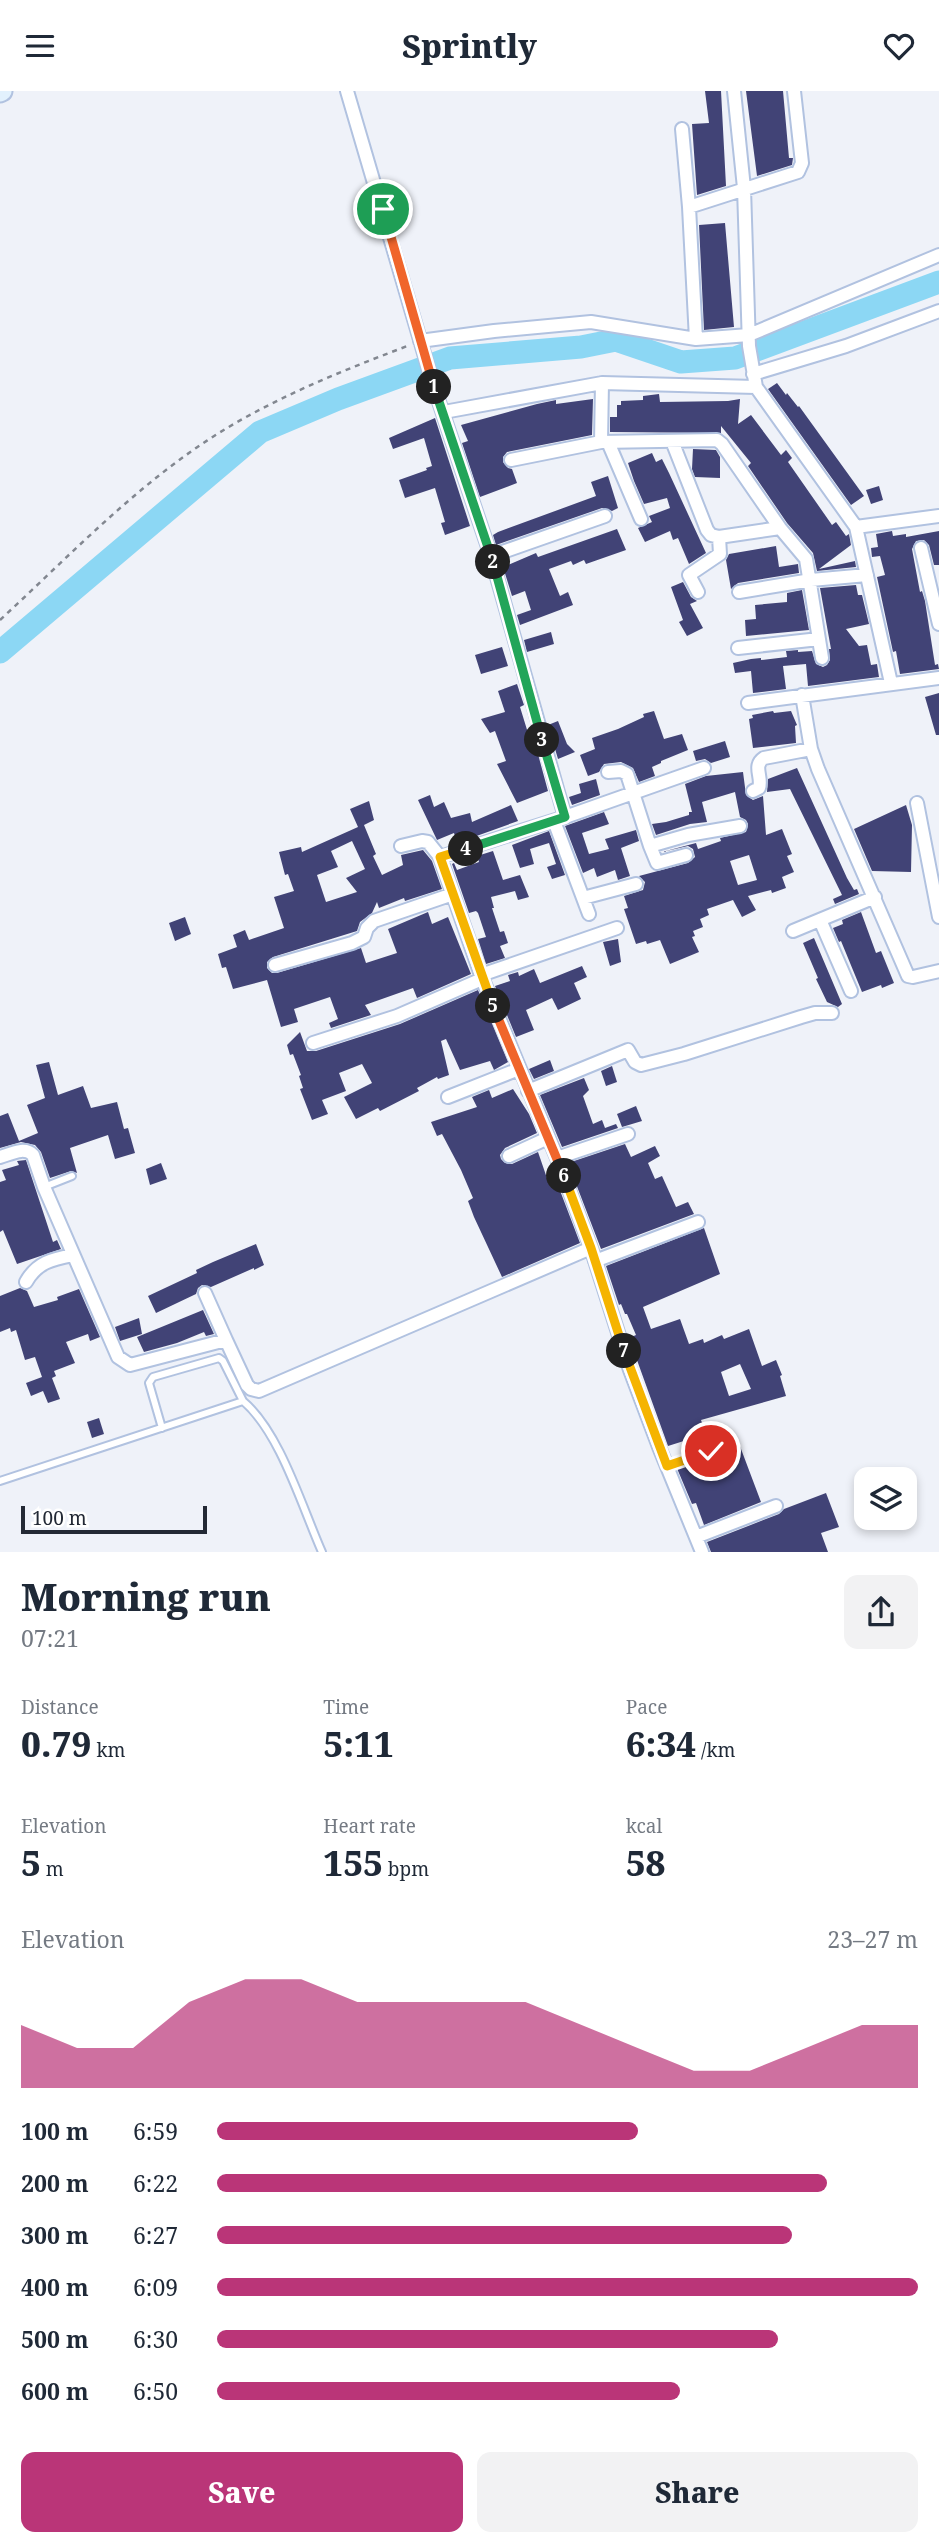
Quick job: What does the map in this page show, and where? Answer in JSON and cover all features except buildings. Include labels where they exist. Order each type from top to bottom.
[{"type":"street","points":[[734,91],[744,188],[749,341],[754,375],[856,527],[891,683]]},
{"type":"street","points":[[689,207],[795,174],[801,169],[794,91]]},
{"type":"street","points":[[347,92],[424,357],[491,555],[559,819],[589,914]]},
{"type":"street","points":[[682,129],[696,339]]},
{"type":"street","points":[[420,341],[591,322],[696,339],[749,341],[939,255]]},
{"type":"street","points":[[438,397],[602,383],[754,375],[846,346],[939,311]]},
{"type":"street","points":[[602,383],[605,442],[641,519]]},
{"type":"street","points":[[511,460],[605,442],[709,440],[722,443],[780,528],[806,559],[822,659]]},
{"type":"street","points":[[672,441],[707,530],[712,535],[719,537],[780,528]]},
{"type":"street","points":[[491,555],[605,516]]},
{"type":"street","points":[[856,527],[939,516]]},
{"type":"street","points":[[698,592],[689,575],[720,554],[719,537]]},
{"type":"street","points":[[921,548],[933,571],[939,624]]},
{"type":"street","points":[[738,592],[811,580],[867,575]]},
{"type":"street","points":[[738,648],[819,639]]},
{"type":"street","points":[[748,703],[939,678]]},
{"type":"street","points":[[802,695],[811,749],[908,976],[939,971]]},
{"type":"street","points":[[753,791],[759,788],[761,783],[757,766],[759,761],[811,749]]},
{"type":"street","points":[[440,857],[704,768]]},
{"type":"street","points":[[608,772],[626,772],[656,862],[660,864],[686,855]]},
{"type":"street","points":[[917,803],[934,860],[939,917]]},
{"type":"street","points":[[650,846],[688,835],[740,826]]},
{"type":"street","points":[[401,846],[428,842],[440,857],[482,977],[557,1158],[593,1255],[630,1370],[702,1552]]},
{"type":"street","points":[[583,898],[636,884]]},
{"type":"street","points":[[275,965],[359,940],[374,921],[453,894]]},
{"type":"street","points":[[793,931],[875,897]]},
{"type":"street","points":[[820,920],[851,991]]},
{"type":"street","points":[[313,1043],[397,1016],[482,977],[617,929]]},
{"type":"street","points":[[528,1091],[629,1049],[635,1062],[641,1065],[815,1013],[832,1013]]},
{"type":"street","points":[[448,1097],[519,1069]]},
{"type":"street","points":[[557,1158],[628,1134]]},
{"type":"street","points":[[509,1156],[548,1138]]},
{"type":"street","points":[[0,1157],[21,1150],[29,1151],[33,1155],[44,1187],[114,1350],[124,1361],[131,1365],[226,1340]]},
{"type":"street","points":[[205,1293],[247,1385],[259,1391],[593,1255],[698,1222]]},
{"type":"street","points":[[26,1282],[36,1269],[49,1260],[73,1255]]},
{"type":"street","points":[[696,1537],[776,1506]]},
{"type":"lane","points":[[44,1187],[72,1177]]},
{"type":"lane","points":[[162,1428],[149,1383],[153,1377],[219,1358],[243,1401],[257,1413],[271,1437],[322,1552]]},
{"type":"lane","points":[[0,1481],[243,1401]]},
{"type":"path","points":[[0,620],[121,506],[196,448],[257,412],[330,376],[420,341]]},
{"type":"path","points":[[667,1466],[715,1451],[719,1474]]},
{"type":"waterway","points":[[0,652],[260,432],[338,399],[450,358],[581,347],[616,340],[681,362],[735,358],[939,282]]},
{"type":"route","points":[[383,209],[424,357],[491,555],[565,817],[440,857],[481,975],[591,1248],[630,1370],[667,1466],[711,1451]]}]
